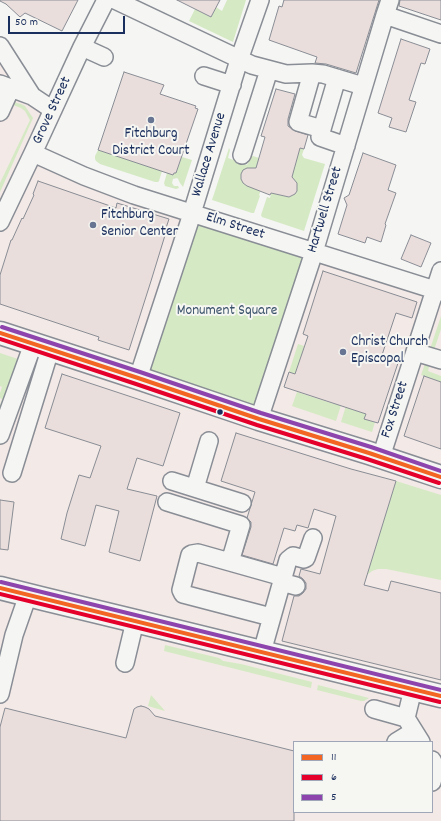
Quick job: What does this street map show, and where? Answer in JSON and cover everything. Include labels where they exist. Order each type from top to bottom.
[{"type":"highway","points":[[0,334],[441,477]]},
{"type":"highway","points":[[0,588],[441,696]]},
{"type":"street","name":"Grove Street","points":[[0,222],[82,47],[106,0]]},
{"type":"street","points":[[115,0],[148,7],[240,60],[252,65],[286,74],[323,74],[364,86]]},
{"type":"street","name":"Wallace Avenue","points":[[138,378],[260,0]]},
{"type":"street","points":[[387,7],[441,34]]},
{"type":"street","name":"Hartwell Street","points":[[259,419],[314,252],[387,7]]},
{"type":"street","points":[[0,46],[32,96]]},
{"type":"street","points":[[82,47],[104,57]]},
{"type":"street","points":[[0,51],[2,55],[4,83],[0,112]]},
{"type":"street","points":[[242,155],[269,70]]},
{"type":"street","points":[[312,73],[298,122],[322,129]]},
{"type":"street","points":[[204,76],[232,85]]},
{"type":"street","points":[[337,78],[320,137],[346,146]]},
{"type":"street","points":[[4,83],[32,96],[53,110]]},
{"type":"street","name":"Elm Street","points":[[33,153],[91,179],[134,195],[438,291]]},
{"type":"street","name":"Fox Street","points":[[381,457],[415,352],[438,291],[441,271]]},
{"type":"street","points":[[0,435],[41,347]]},
{"type":"street","points":[[12,473],[41,347]]},
{"type":"street","points":[[415,352],[441,360]]},
{"type":"street","points":[[196,488],[209,441]]},
{"type":"street","points":[[172,481],[242,503]]},
{"type":"street","points":[[167,502],[241,525],[230,562]]},
{"type":"street","points":[[262,652],[271,617],[287,582],[287,564],[293,556],[304,559],[306,558],[313,538]]},
{"type":"street","points":[[271,617],[183,594],[181,590],[190,555],[198,553],[230,562],[287,582]]},
{"type":"street","points":[[0,694],[14,635],[28,595]]},
{"type":"street","points":[[125,663],[135,621]]},
{"type":"street","points":[[413,689],[414,730]]},
{"type":"street","points":[[374,709],[414,730]]},
{"type":"street","points":[[398,741],[414,730]]},
{"type":"street","points":[[433,762],[435,772],[433,779]]},
{"type":"shaded area","points":[[0,46],[53,110],[33,153],[441,292],[441,821],[0,821]]},
{"type":"green space","points":[[227,0],[246,0],[233,42],[189,21],[195,9],[211,17],[216,7],[222,11]]},
{"type":"green space","points":[[13,102],[25,106],[33,118],[0,192],[0,183],[30,120],[25,111],[13,105]]},
{"type":"green space","points":[[229,148],[228,158],[247,165],[251,157],[253,156],[259,158],[256,169],[247,168],[241,174],[243,183],[261,190],[254,213],[212,200]]},
{"type":"green space","points":[[300,148],[304,149],[302,155],[304,158],[325,164],[304,231],[262,217],[261,215],[267,197],[270,198],[271,193],[289,197],[297,191],[297,183],[291,179]]},
{"type":"green space","points":[[98,150],[162,171],[159,181],[155,182],[100,164],[95,159]]},
{"type":"green space","points":[[182,157],[192,160],[183,187],[177,178],[173,179],[172,183],[174,186],[178,186],[179,188],[176,189],[165,186],[164,183],[167,173],[173,175],[176,173]]},
{"type":"green space","name":"Monument Square","points":[[192,213],[314,252],[259,419],[138,378]]},
{"type":"green space","points":[[441,316],[441,329],[434,350],[430,349]]},
{"type":"green space","points":[[298,344],[304,346],[301,357],[306,378],[289,372]]},
{"type":"green space","points":[[0,353],[21,360],[0,415],[0,405],[2,399],[0,398],[0,393],[2,387],[0,386]]},
{"type":"green space","points":[[425,364],[429,367],[428,371],[441,376],[441,382],[421,375]]},
{"type":"green space","points":[[356,373],[353,410],[366,414],[364,419],[375,422],[372,432],[341,422]]},
{"type":"green space","points":[[297,392],[334,404],[342,402],[336,421],[292,406]]},
{"type":"green space","points":[[396,481],[441,495],[441,580],[386,569],[378,569],[367,575]]},
{"type":"green space","points":[[165,645],[219,658],[223,661],[241,664],[312,682],[311,688],[164,651]]},
{"type":"green space","points":[[318,685],[369,698],[361,701],[317,690]]},
{"type":"green space","points":[[151,695],[165,711],[148,706]]},
{"type":"building","points":[[0,0],[78,0],[62,31],[25,13],[20,17]]},
{"type":"building","points":[[177,0],[220,0],[211,17]]},
{"type":"building","points":[[284,0],[379,0],[356,73],[326,64],[315,63],[317,57],[269,40],[279,6],[282,7]]},
{"type":"building","points":[[400,0],[441,0],[441,20],[399,6]]},
{"type":"building","points":[[401,39],[430,49],[425,64],[421,63],[409,100],[416,102],[406,132],[389,127],[392,118],[378,113]]},
{"type":"building","name":"Fitchburg District Court","points":[[124,72],[164,85],[160,94],[196,106],[195,108],[198,109],[176,173],[173,175],[98,150]]},
{"type":"building","points":[[276,89],[295,94],[288,119],[288,126],[295,131],[308,135],[304,149],[300,148],[292,177],[297,183],[297,191],[289,197],[271,193],[270,195],[247,186],[241,179],[243,170],[247,168],[256,168],[265,137],[261,136]]},
{"type":"building","points":[[363,153],[396,165],[388,190],[396,193],[385,224],[381,242],[367,237],[365,243],[338,234],[347,205],[344,198],[349,195]]},
{"type":"building","points":[[38,181],[116,208],[117,203],[169,219],[129,350],[98,340],[99,337],[0,304],[0,275],[11,240],[34,195],[33,194]]},
{"type":"building","points":[[411,235],[431,243],[421,267],[401,259]]},
{"type":"building","name":"Christ Church Episcopal","points":[[323,271],[417,302],[412,318],[396,313],[381,358],[398,363],[378,423],[364,419],[366,414],[284,387],[289,372],[295,374],[308,336],[303,334]]},
{"type":"building","points":[[62,374],[180,413],[163,466],[137,458],[127,489],[157,496],[140,561],[109,552],[119,511],[96,505],[85,546],[61,539],[67,513],[79,475],[90,478],[101,446],[45,428]]},
{"type":"building","points":[[424,376],[441,382],[441,449],[404,436]]},
{"type":"building","points":[[236,433],[351,469],[396,481],[364,585],[388,591],[391,581],[441,593],[441,680],[282,641],[294,596],[299,596],[306,589],[306,583],[299,576],[301,569],[320,574],[336,516],[314,509],[308,528],[297,525],[295,531],[284,528],[273,564],[242,555],[251,527],[251,522],[247,518],[255,492],[221,481]]},
{"type":"building","points":[[0,500],[14,502],[8,550],[0,549]]},
{"type":"building","points":[[141,706],[149,709],[155,716],[293,751],[294,821],[0,821],[0,727],[5,708],[126,738],[134,709]]},
{"type":"transit line","name":"5","points":[[2,327],[441,471]]},
{"type":"transit line","name":"11","points":[[0,333],[259,419],[441,477]]},
{"type":"transit line","name":"6","points":[[0,339],[257,425],[439,483]]},
{"type":"transit line","name":"5","points":[[1,582],[441,690]]},
{"type":"transit line","name":"11","points":[[0,588],[441,696]]},
{"type":"transit line","name":"6","points":[[0,594],[440,702]]},
{"type":"place","name":"Fitchburg District Court","points":[[151,120]]},
{"type":"place","name":"Fitchburg Senior Center","points":[[93,225]]},
{"type":"place","name":"Christ Church Episcopal","points":[[343,352]]}]
